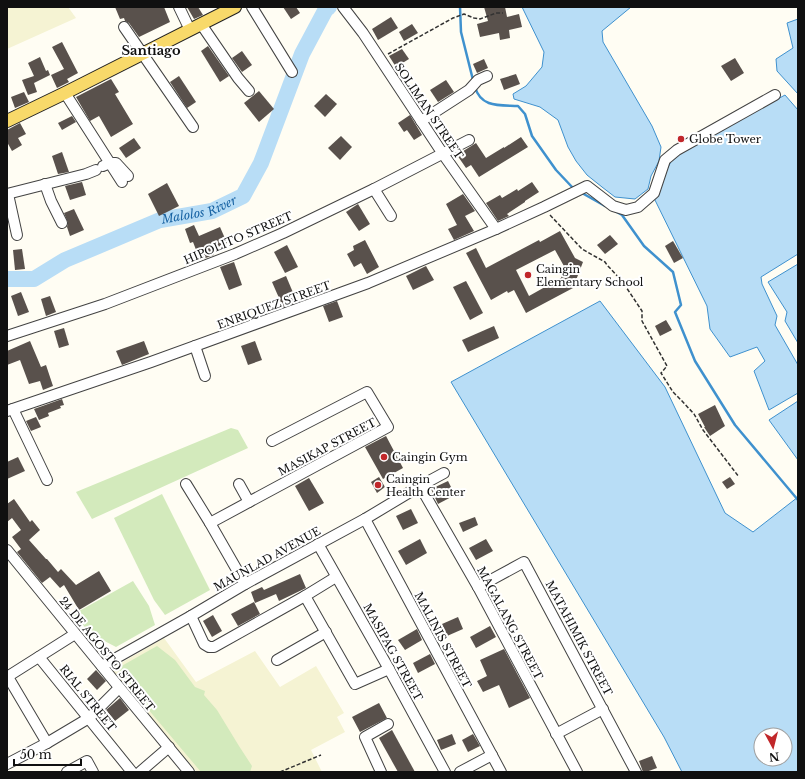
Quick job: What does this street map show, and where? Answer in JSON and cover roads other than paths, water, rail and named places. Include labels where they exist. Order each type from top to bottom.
[{"type":"main road","points":[[7,121],[234,7]]},
{"type":"street","points":[[179,7],[249,91]]},
{"type":"street","points":[[252,7],[292,72]]},
{"type":"street","name":"SOLIMAN STREET","points":[[345,9],[380,58],[443,154],[496,228]]},
{"type":"street","points":[[124,27],[192,127]]},
{"type":"street","points":[[421,121],[469,90],[482,78]]},
{"type":"street","points":[[65,93],[103,166],[125,179]]},
{"type":"street","name":"ENRIQUEZ STREET","points":[[10,410],[151,362],[368,283],[544,207],[587,186],[613,206],[626,210],[638,207],[654,193],[665,160],[677,150],[775,95]]},
{"type":"street","name":"HIPOLITO STREET","points":[[7,336],[105,304],[235,254],[283,233],[374,189],[470,140]]},
{"type":"street","points":[[17,235],[7,194],[86,174],[103,166]]},
{"type":"street","points":[[45,184],[51,201],[62,223]]},
{"type":"street","points":[[374,189],[391,216]]},
{"type":"street","points":[[195,346],[205,376]]},
{"type":"street","name":"MASIKAP STREET","points":[[210,524],[388,428],[366,392],[272,441]]},
{"type":"street","points":[[10,410],[47,480]]},
{"type":"street","name":"MAUNLAD AVENUE","points":[[102,666],[245,584],[365,519],[444,473]]},
{"type":"street","points":[[186,484],[245,584]]},
{"type":"street","points":[[239,484],[250,502]]},
{"type":"street","name":"MAGALANG STREET","points":[[420,486],[478,587],[577,772]]},
{"type":"street","name":"MALINIS STREET","points":[[365,519],[501,772]]},
{"type":"street","name":"MASIPAG STREET","points":[[318,544],[445,772]]},
{"type":"street","name":"24 DE AGOSTO STREET","points":[[7,550],[189,772]]},
{"type":"street","name":"MATAHIMIK STREET","points":[[478,587],[524,562],[636,772]]},
{"type":"street","points":[[191,616],[204,644],[209,647],[214,647],[336,577]]},
{"type":"street","points":[[305,596],[355,684],[389,669]]},
{"type":"street","points":[[277,660],[326,632]]},
{"type":"street","points":[[47,743],[8,677],[75,634]]},
{"type":"street","name":"RIAL STREET","points":[[39,657],[132,772]]},
{"type":"street","points":[[8,762],[47,743],[89,718],[119,688]]},
{"type":"street","points":[[556,734],[603,709]]},
{"type":"street","points":[[381,772],[365,737],[388,724]]},
{"type":"street","points":[[140,772],[169,747]]},
{"type":"street","points":[[460,772],[492,755]]},
{"type":"street","points":[[67,772],[87,761],[93,772]]},
{"type":"water","points":[[522,7],[631,7],[602,31],[603,42],[652,126],[661,147],[659,161],[651,176],[648,189],[635,199],[615,197],[587,175],[576,161],[568,147],[558,120],[540,107],[514,99],[513,94],[526,86],[542,67],[544,52]]},
{"type":"water","points":[[798,19],[798,94],[777,71],[776,59],[793,48],[787,23]]},
{"type":"water","points":[[785,95],[798,110],[798,254],[761,277],[762,284],[777,316],[775,325],[798,365],[798,393],[769,410],[754,371],[765,361],[757,347],[730,357],[710,329],[707,306],[653,196],[674,156]]},
{"type":"water","points":[[798,264],[798,343],[785,321],[787,312],[768,282]]},
{"type":"water","points":[[600,301],[665,387],[725,513],[753,532],[798,497],[798,772],[682,772],[664,737],[451,382]]},
{"type":"water","points":[[798,401],[798,460],[769,420]]},
{"type":"waterway","name":"Malolos River","points":[[7,279],[34,279],[65,260],[160,220],[212,211],[243,196],[261,163],[302,54],[326,9],[329,7]]},
{"type":"waterway","points":[[460,7],[461,32],[473,80]]},
{"type":"waterway","points":[[475,87],[478,94],[486,102],[498,105],[518,106],[525,114],[532,136],[556,170],[573,188],[576,189]]},
{"type":"waterway","points":[[582,193],[605,206]]},
{"type":"waterway","points":[[615,211],[622,215],[644,246],[673,272],[681,305],[675,312],[695,361],[735,425],[798,500]]},
{"type":"place","name":"Globe Tower","points":[[681,139]]},
{"type":"place","name":"Caingin Elementary School","points":[[528,275]]},
{"type":"place","name":"Caingin Gym","points":[[384,457]]},
{"type":"place","name":"Caingin Health Center","points":[[378,485]]},
{"type":"district","name":"Santiago","points":[[151,50]]}]
